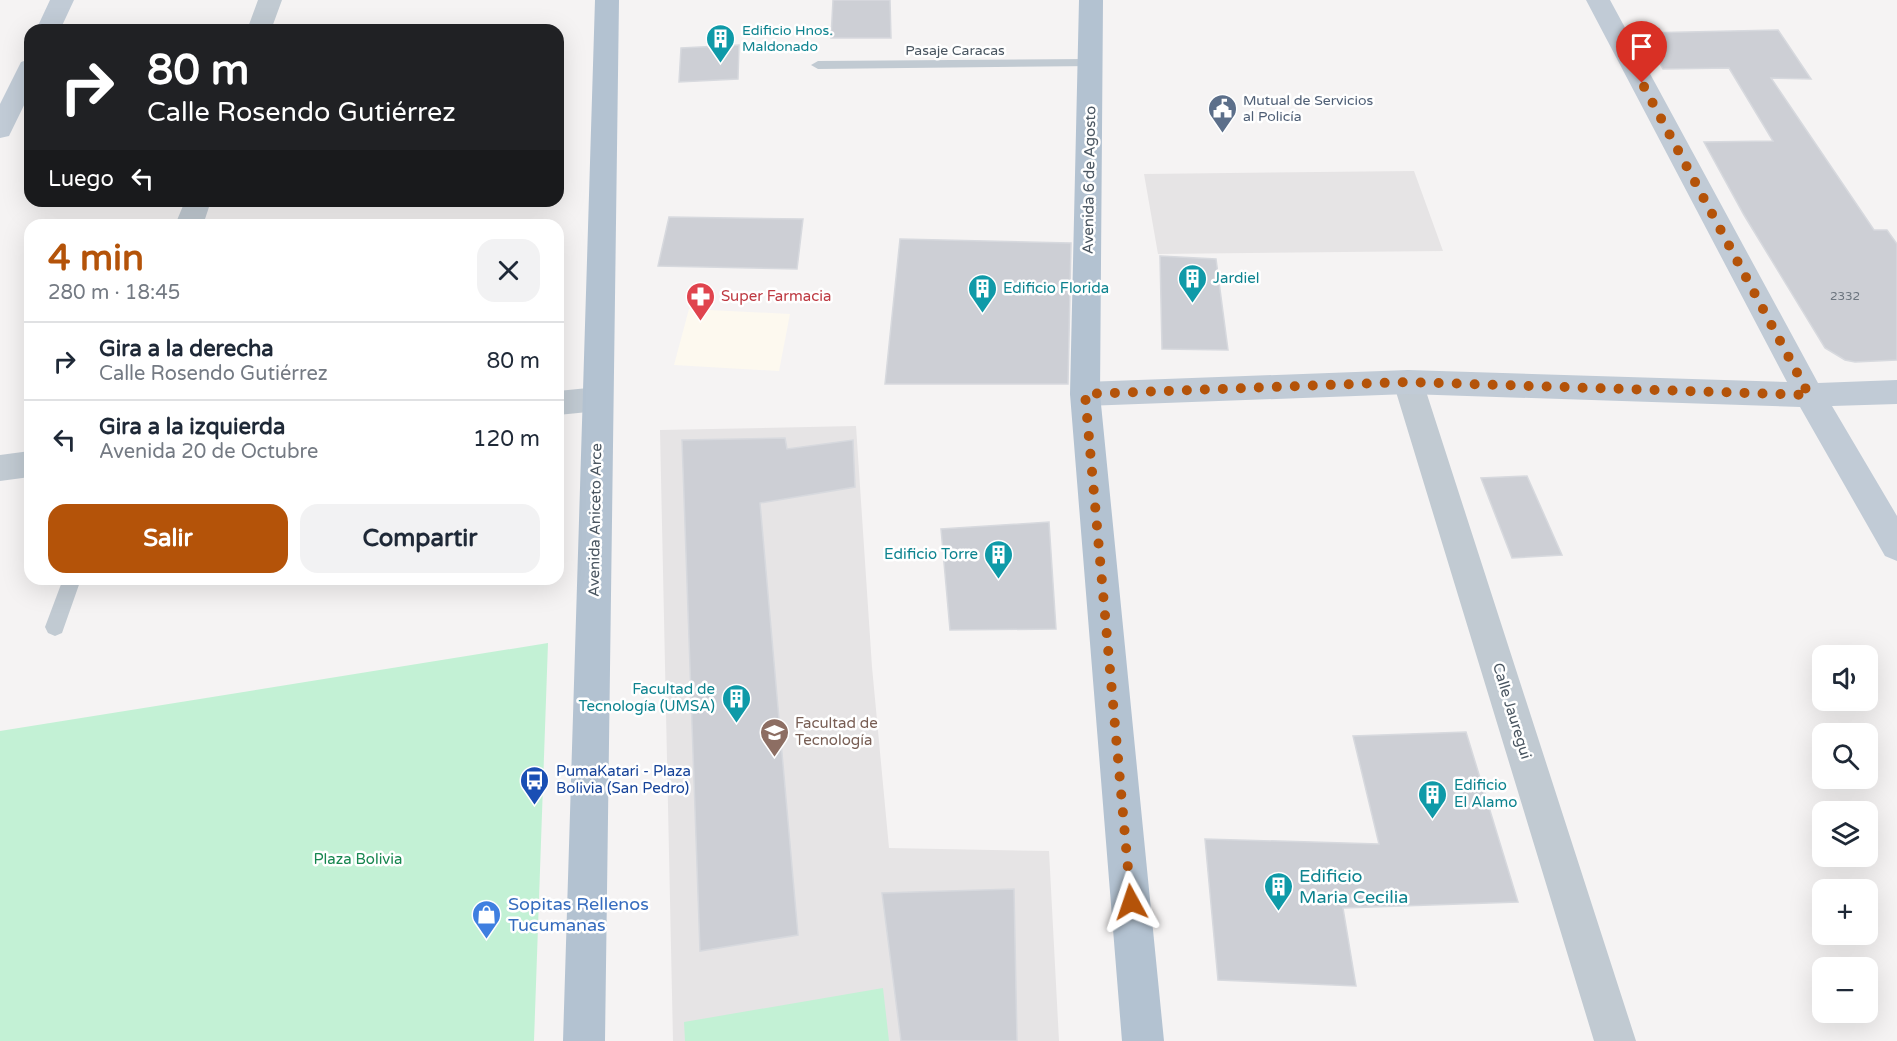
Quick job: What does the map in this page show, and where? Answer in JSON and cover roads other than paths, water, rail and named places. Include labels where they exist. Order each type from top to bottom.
[{"type":"main road","name":"Avenida Aniceto Arce","points":[[584,1041],[606,0]]},
{"type":"main road","name":"Avenida 6 de Agosto","points":[[1091,0],[1085,394],[1143,1041]]},
{"type":"street","points":[[51,24],[62,0]]},
{"type":"street","points":[[261,24],[270,0]]},
{"type":"street","points":[[1598,0],[1809,395],[1897,546]]},
{"type":"street","points":[[0,130],[24,80]]},
{"type":"street","points":[[1085,394],[1408,382],[1809,395],[1897,392]]},
{"type":"street","name":"Calle Jauregui","points":[[1408,382],[1615,1041]]},
{"type":"street","points":[[564,402],[598,399]]},
{"type":"street","points":[[0,468],[24,465]]},
{"type":"lane","name":"Pasaje Caracas","points":[[818,65],[1091,63]]},
{"type":"lane","points":[[55,627],[70,585]]},
{"type":"place","name":"Edificio Hnos. Maldonado","points":[[721,64]]},
{"type":"place","name":"Mutual de Servicios al Policía","points":[[1222,134]]},
{"type":"place","name":"Jardiel","points":[[1192,304]]},
{"type":"place","name":"Edificio Florida","points":[[982,314]]},
{"type":"place","name":"Super Farmacia","points":[[700,322]]},
{"type":"place","name":"Edificio Torre","points":[[999,580]]},
{"type":"place","name":"Facultad de Tecnología (UMSA)","points":[[736,724]]},
{"type":"place","name":"Facultad de Tecnología","points":[[774,758]]},
{"type":"place","name":"PumaKatari - Plaza Bolivia (San Pedro)","points":[[535,806]]},
{"type":"place","name":"Edificio El Alamo","points":[[1433,820]]},
{"type":"place","name":"Edificio Maria Cecilia","points":[[1278,912]]},
{"type":"place","name":"Sopitas Rellenos Tucumanas","points":[[487,940]]},
{"type":"park label","name":"Plaza Bolivia","points":[[358,859]]}]
